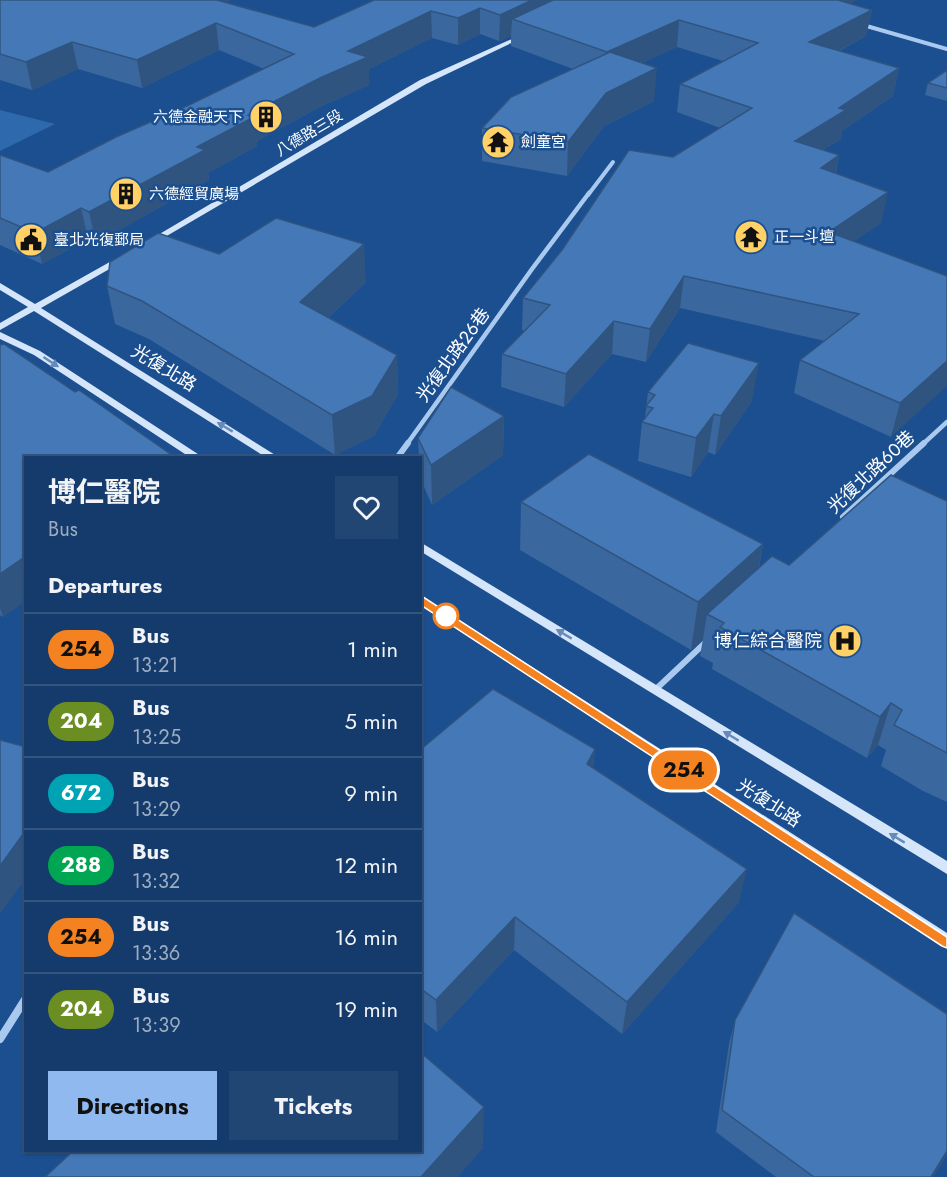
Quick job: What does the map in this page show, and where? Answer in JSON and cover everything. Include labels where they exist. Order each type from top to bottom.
[{"type":"main road","name":"八德路三段","points":[[138,249],[423,82],[532,32]]},
{"type":"main road","points":[[0,327],[128,255]]},
{"type":"main road","name":"光復北路","points":[[0,286],[272,456]]},
{"type":"main road","points":[[0,335],[37,353],[196,456]]},
{"type":"main road","name":"光復北路","points":[[422,547],[947,868]]},
{"type":"main road","name":"光復北路","points":[[422,600],[947,941]]},
{"type":"street","points":[[853,22],[947,49]]},
{"type":"street","name":"光復北路26巷","points":[[398,456],[532,269],[613,162]]},
{"type":"street","name":"光復北路60巷","points":[[841,520],[947,422]]},
{"type":"street","points":[[655,690],[712,637]]},
{"type":"street","points":[[0,1039],[24,1001]]},
{"type":"shaded area","points":[[0,110],[55,124],[0,151]]},
{"type":"building","points":[[0,0],[217,0],[314,27],[374,0],[532,0],[500,15],[480,8],[458,18],[431,11],[348,51],[368,57],[320,78],[248,115],[254,117],[197,147],[205,150],[89,212],[81,208],[35,233],[0,218],[0,155],[48,172],[116,137],[189,105],[294,54],[216,23],[137,60],[72,42],[26,62],[0,54]]},
{"type":"building","points":[[553,0],[838,0],[872,10],[809,42],[899,68],[839,108],[846,110],[795,141],[839,155],[821,168],[888,192],[829,232],[947,276],[947,361],[900,403],[800,360],[859,314],[684,276],[650,329],[614,321],[566,374],[502,354],[550,305],[523,298],[562,250],[629,150],[673,157],[752,108],[680,84],[758,43],[679,20],[607,52],[512,19]]},
{"type":"building","points":[[610,52],[657,68],[606,93],[568,142],[482,128],[511,97]]},
{"type":"building","points":[[947,70],[947,88],[928,83]]},
{"type":"building","points":[[276,218],[364,244],[300,302],[397,355],[372,396],[332,415],[142,301],[107,286],[110,262],[158,233],[219,254]]},
{"type":"building","points":[[688,343],[759,363],[721,416],[714,414],[696,438],[642,422],[653,408],[646,406],[655,395],[648,392]]},
{"type":"building","points":[[4,344],[75,392],[79,390],[173,456],[24,456],[24,557],[0,574],[0,345]]},
{"type":"building","points":[[451,387],[504,416],[431,465],[418,438]]},
{"type":"building","points":[[589,454],[763,544],[698,602],[521,502]]},
{"type":"building","name":"博仁綜合醫院","points":[[891,475],[947,501],[947,753],[894,725],[902,710],[891,703],[880,717],[720,627],[724,623],[707,614],[772,556],[789,565]]},
{"type":"building","points":[[493,689],[595,749],[587,764],[747,869],[627,1002],[515,917],[436,1000],[422,990],[422,748]]},
{"type":"building","points":[[0,740],[24,746],[24,833],[0,866]]},
{"type":"building","points":[[794,913],[947,1014],[947,1151],[931,1177],[814,1177],[722,1110],[735,1020]]},
{"type":"building","points":[[422,1054],[484,1107],[421,1177],[45,1177],[72,1152],[422,1152]]},
{"type":"bus line","name":"254","points":[[422,600],[947,941]]},
{"type":"place","name":"六德金融天下","points":[[266,117]]},
{"type":"place","name":"劍童宮","points":[[498,142]]},
{"type":"place","name":"六德經貿廣場","points":[[126,194]]},
{"type":"place","name":"正一斗壇","points":[[751,237]]},
{"type":"place","name":"臺北光復郵局","points":[[31,240]]},
{"type":"place","name":"博仁綜合醫院","points":[[845,641]]}]
